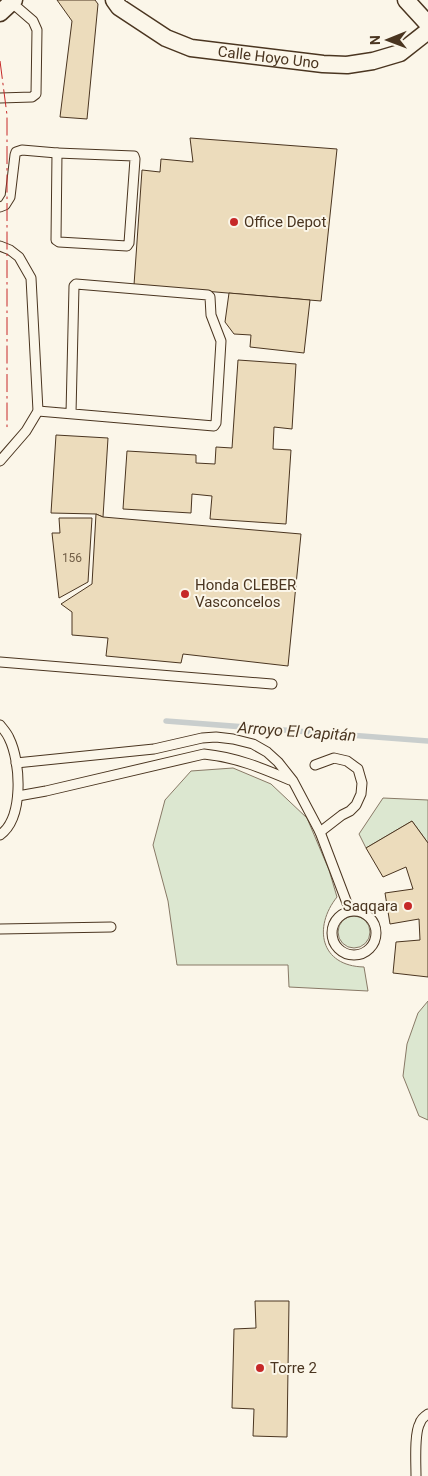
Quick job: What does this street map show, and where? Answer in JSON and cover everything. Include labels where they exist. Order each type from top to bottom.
[{"type":"street","name":"Calle Hoyo Uno","points":[[114,0],[120,7],[166,38],[191,48],[323,64],[347,66],[400,53],[428,31]]},
{"type":"street","points":[[406,0],[428,24]]},
{"type":"lane","points":[[0,98],[29,98],[36,94],[37,30],[34,21],[8,5]]},
{"type":"lane","points":[[0,208],[5,205],[10,197],[16,152],[22,150],[57,154],[134,156],[130,243],[127,246],[59,242],[56,240],[57,154]]},
{"type":"lane","points":[[0,246],[18,256],[31,278],[38,411],[26,431],[0,461]]},
{"type":"lane","points":[[38,411],[214,426],[216,422],[221,341],[210,316],[210,297],[208,295],[75,285],[71,413]]},
{"type":"lane","points":[[0,662],[272,684]]},
{"type":"lane","points":[[0,725],[10,739],[16,763],[18,796],[10,824],[6,831],[0,835]]},
{"type":"lane","points":[[16,763],[154,749],[202,738],[233,739],[253,744],[267,752],[278,762],[293,782],[320,832],[350,911]]},
{"type":"lane","points":[[18,796],[204,754],[221,756],[252,764],[293,782]]},
{"type":"lane","points":[[315,766],[334,758],[347,761],[358,770],[362,783],[361,794],[356,805],[320,832]]},
{"type":"lane","points":[[358,910],[365,913],[375,924],[376,932],[372,946],[366,951],[352,955],[340,949],[332,937],[334,923],[338,917],[350,911],[358,910]]},
{"type":"lane","points":[[0,929],[111,926]]},
{"type":"lane","points":[[416,1476],[418,1430],[420,1422],[428,1414]]},
{"type":"green space","points":[[233,768],[271,784],[307,818],[329,870],[337,897],[329,909],[325,920],[323,932],[325,943],[338,960],[349,965],[364,967],[368,991],[289,987],[288,965],[177,965],[168,901],[153,845],[165,800],[191,771]]},
{"type":"green space","points":[[383,798],[428,800],[428,843],[412,821],[366,848],[359,834]]},
{"type":"green space","points":[[354,916],[365,921],[370,932],[365,943],[354,948],[343,943],[338,932],[343,921]]},
{"type":"green space","points":[[428,1001],[428,1120],[419,1116],[403,1076],[407,1044],[418,1013]]},
{"type":"building","points":[[57,0],[95,0],[98,4],[87,119],[60,117],[72,21]]},
{"type":"building","name":"Office Depot","points":[[190,138],[337,149],[321,301],[134,285],[142,170],[160,172],[161,159],[193,162]]},
{"type":"building","points":[[229,293],[310,300],[304,353],[250,347],[251,335],[234,334],[225,322]]},
{"type":"building","points":[[238,360],[296,364],[292,429],[274,427],[273,449],[291,450],[286,524],[210,519],[212,496],[192,494],[191,513],[123,509],[127,451],[196,455],[196,463],[215,464],[216,447],[232,448]]},
{"type":"building","points":[[56,435],[108,438],[103,517],[96,514],[51,513]]},
{"type":"building","name":"Honda CLEBER Vasconcelos","points":[[96,514],[103,517],[301,534],[288,666],[183,654],[181,663],[106,656],[108,638],[72,635],[72,612],[61,604],[92,584]]},
{"type":"building","points":[[59,518],[92,518],[88,582],[59,598],[52,533],[60,533]]},
{"type":"building","name":"Saqqara","points":[[412,821],[428,843],[428,977],[393,973],[396,942],[420,940],[419,919],[390,924],[385,893],[413,889],[406,867],[383,877],[366,848]]},
{"type":"building","name":"Torre 2","points":[[255,1301],[289,1301],[287,1437],[253,1436],[254,1409],[232,1408],[234,1329],[256,1328]]},
{"type":"waterway","name":"Arroyo El Capitán","points":[[166,721],[428,741]]},
{"type":"power","points":[[0,61],[7,115],[7,431]]},
{"type":"place","name":"Office Depot","points":[[234,222]]},
{"type":"place","name":"Honda CLEBER Vasconcelos","points":[[185,594]]},
{"type":"place","name":"Saqqara","points":[[408,906]]},
{"type":"place","name":"Torre 2","points":[[260,1368]]}]
